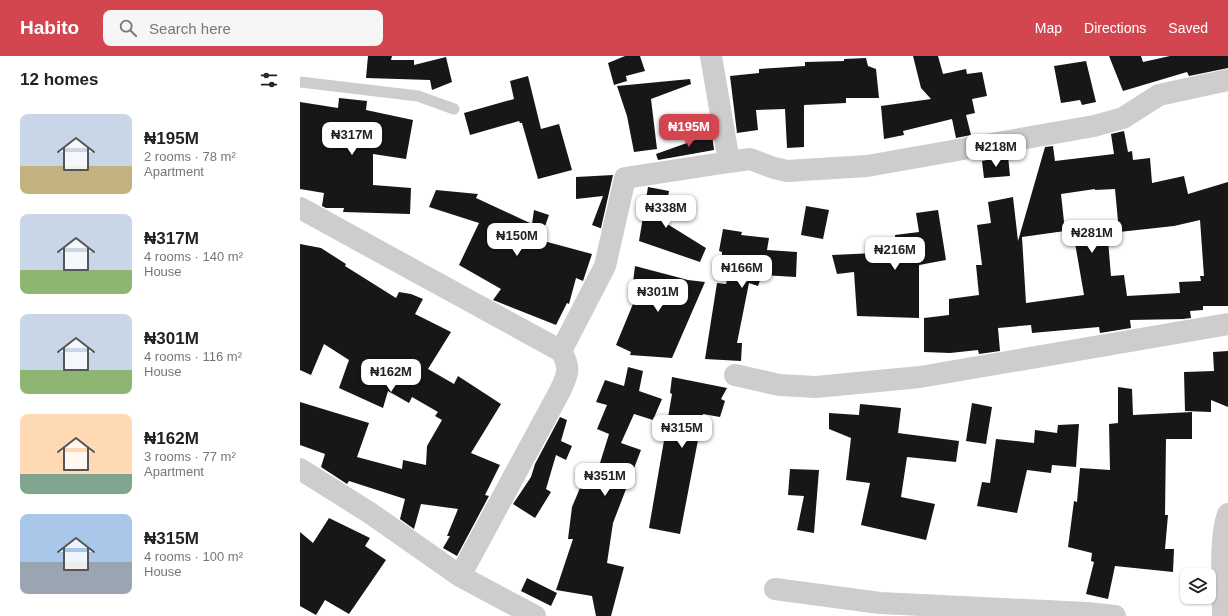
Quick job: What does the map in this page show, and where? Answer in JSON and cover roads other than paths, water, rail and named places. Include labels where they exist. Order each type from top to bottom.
[{"type":"street","points":[[710,56],[729,162]]},
{"type":"street","points":[[561,351],[605,266],[625,178],[750,159],[787,171],[867,166],[1094,126],[1123,118],[1159,96],[1228,80]]},
{"type":"street","points":[[300,208],[561,351],[568,362],[568,374],[560,391],[460,576]]},
{"type":"street","points":[[735,375],[779,385],[816,388],[920,377],[1228,324]]},
{"type":"street","points":[[300,469],[370,513],[460,576],[535,616]]},
{"type":"street","points":[[1223,616],[1225,522],[1228,514]]},
{"type":"street","points":[[775,589],[880,603],[1086,613],[1115,616]]},
{"type":"lane","points":[[300,82],[418,96],[454,109]]}]
